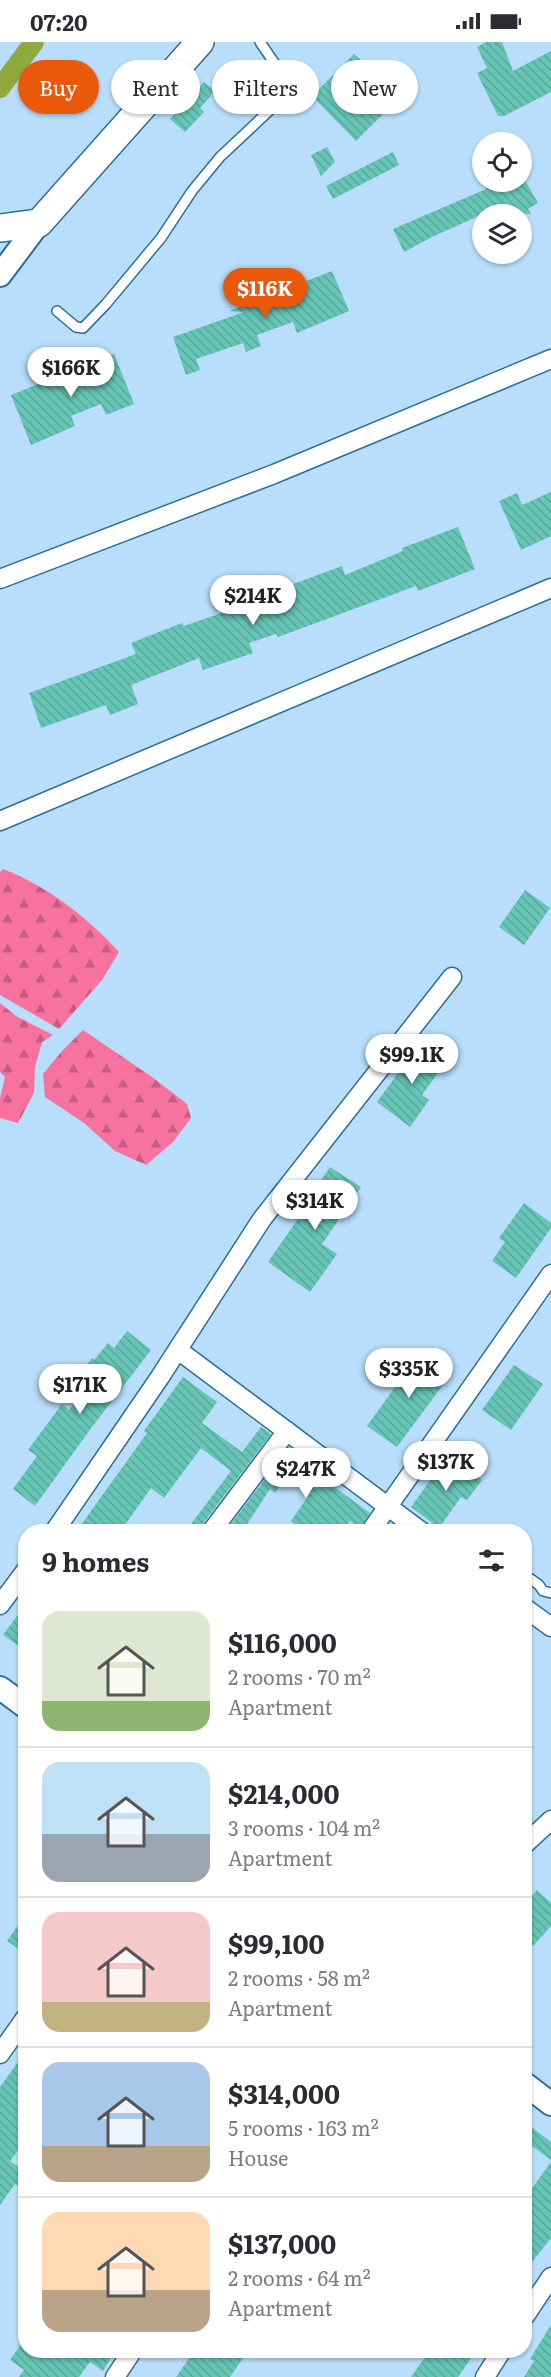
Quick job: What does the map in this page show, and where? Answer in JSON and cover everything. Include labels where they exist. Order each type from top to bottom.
[{"type":"main road","points":[[0,228],[39,223],[200,42]]},
{"type":"street","points":[[0,275],[39,223]]},
{"type":"street","points":[[0,579],[274,474],[551,359]]},
{"type":"street","points":[[0,822],[551,588]]},
{"type":"street","points":[[59,1524],[262,1219],[452,977]]},
{"type":"street","points":[[376,1524],[551,1274]]},
{"type":"street","points":[[177,1350],[411,1524]]},
{"type":"street","points":[[217,1524],[287,1431]]},
{"type":"street","points":[[0,1605],[18,1581]]},
{"type":"street","points":[[532,1613],[551,1627]]},
{"type":"street","points":[[0,1688],[18,1701]]},
{"type":"street","points":[[532,1838],[551,1820]]},
{"type":"street","points":[[0,2054],[18,2028]]},
{"type":"street","points":[[532,2089],[551,2104]]},
{"type":"street","points":[[532,2306],[551,2277]]},
{"type":"street","points":[[115,2377],[128,2358]]},
{"type":"street","points":[[484,2377],[497,2358]]},
{"type":"lane","points":[[57,311],[76,327],[83,328],[161,238],[192,191],[220,157],[287,94],[284,77],[260,42]]},
{"type":"lane","points":[[532,1580],[543,1591],[551,1593]]},
{"type":"green space","points":[[3,869],[35,884],[66,904],[119,952],[102,980],[59,1029],[0,995],[0,872]]},
{"type":"green space","points":[[0,1003],[16,1016],[53,1035],[42,1042],[35,1067],[34,1093],[18,1123],[0,1118],[0,1098],[5,1077],[0,1072]]},
{"type":"green space","points":[[83,1030],[187,1104],[191,1118],[173,1142],[146,1165],[115,1151],[84,1123],[45,1097],[43,1074]]},
{"type":"building","points":[[486,42],[502,42],[513,71],[551,51],[551,92],[504,116],[498,116],[477,73],[487,68],[477,47]]},
{"type":"building","points":[[354,54],[361,60],[348,60]]},
{"type":"building","points":[[331,77],[331,114],[383,114],[356,141],[319,103],[319,89]]},
{"type":"building","points":[[204,82],[212,89],[212,94],[200,108],[200,86]]},
{"type":"building","points":[[200,108],[204,112],[185,132],[170,119],[175,114],[200,114]]},
{"type":"building","points":[[327,147],[335,162],[321,176],[311,155]]},
{"type":"building","points":[[393,152],[399,165],[333,199],[326,186]]},
{"type":"building","points":[[479,192],[532,192],[538,203],[532,207],[532,204],[472,204],[472,219],[404,252],[393,229]]},
{"type":"building","points":[[332,271],[349,311],[297,333],[293,322],[257,335],[261,346],[246,352],[243,343],[196,359],[200,370],[186,375],[173,337],[244,312],[229,311]]},
{"type":"building","points":[[114,354],[134,404],[106,415],[101,404],[71,416],[75,426],[31,445],[11,395]]},
{"type":"building","points":[[551,492],[551,536],[521,550],[499,501],[517,493],[522,505]]},
{"type":"building","points":[[458,527],[475,569],[418,591],[416,586],[278,637],[276,634],[249,643],[253,653],[203,670],[199,658],[131,685],[138,704],[110,715],[106,705],[41,728],[29,693],[136,654],[131,643],[182,623],[184,626],[262,599],[263,602],[291,592],[288,586],[342,566],[345,575],[403,551],[402,548]]},
{"type":"building","points":[[525,890],[550,908],[524,945],[499,927]]},
{"type":"building","points":[[420,1043],[446,1062],[422,1095],[429,1100],[410,1127],[377,1102]]},
{"type":"building","points":[[330,1167],[361,1187],[322,1244],[337,1254],[310,1292],[268,1262],[307,1206],[305,1204]]},
{"type":"building","points":[[524,1203],[551,1223],[551,1228],[516,1278],[492,1261],[505,1242],[499,1238]]},
{"type":"building","points":[[127,1331],[151,1350],[35,1506],[13,1489],[37,1456],[28,1450],[62,1404],[69,1410],[89,1384],[77,1376],[108,1343],[114,1348]]},
{"type":"building","points":[[421,1351],[451,1374],[397,1447],[367,1426]]},
{"type":"building","points":[[514,1365],[543,1384],[511,1430],[482,1410]]},
{"type":"building","points":[[183,1377],[217,1402],[202,1423],[242,1452],[261,1427],[271,1434],[203,1524],[191,1524],[231,1471],[201,1448],[164,1498],[151,1488],[126,1524],[82,1524],[147,1433],[144,1431]]},
{"type":"building","points":[[289,1447],[329,1477],[326,1481],[370,1513],[363,1524],[354,1524],[350,1521],[348,1524],[295,1524],[291,1521],[311,1492],[288,1475],[275,1493],[270,1489],[247,1524],[231,1524]]},
{"type":"building","points":[[452,1458],[482,1480],[467,1500],[461,1497],[442,1524],[434,1524],[411,1507],[441,1465],[445,1468]]},
{"type":"building","points":[[18,1615],[18,1645],[3,1635]]},
{"type":"building","points":[[537,1890],[551,1903],[551,1926],[533,1946],[532,1945],[532,1896]]},
{"type":"building","points":[[18,1925],[18,1949],[7,1941]]},
{"type":"building","points":[[18,2062],[18,2150],[10,2161],[18,2166],[18,2186],[15,2184],[0,2205],[0,2087]]},
{"type":"building","points":[[532,2127],[551,2142],[551,2160],[532,2146]]},
{"type":"building","points":[[551,2162],[551,2238],[532,2262],[532,2188]]},
{"type":"building","points":[[551,2325],[551,2377],[524,2377],[534,2361],[530,2359]]},
{"type":"building","points":[[18,2348],[18,2358],[111,2358],[103,2371],[90,2362],[79,2377],[19,2377],[24,2370],[10,2360]]},
{"type":"building","points":[[189,2358],[243,2358],[230,2377],[176,2377]]},
{"type":"building","points":[[424,2358],[471,2358],[458,2377],[411,2377]]},
{"type":"waterway","points":[[0,88],[34,42]]}]
